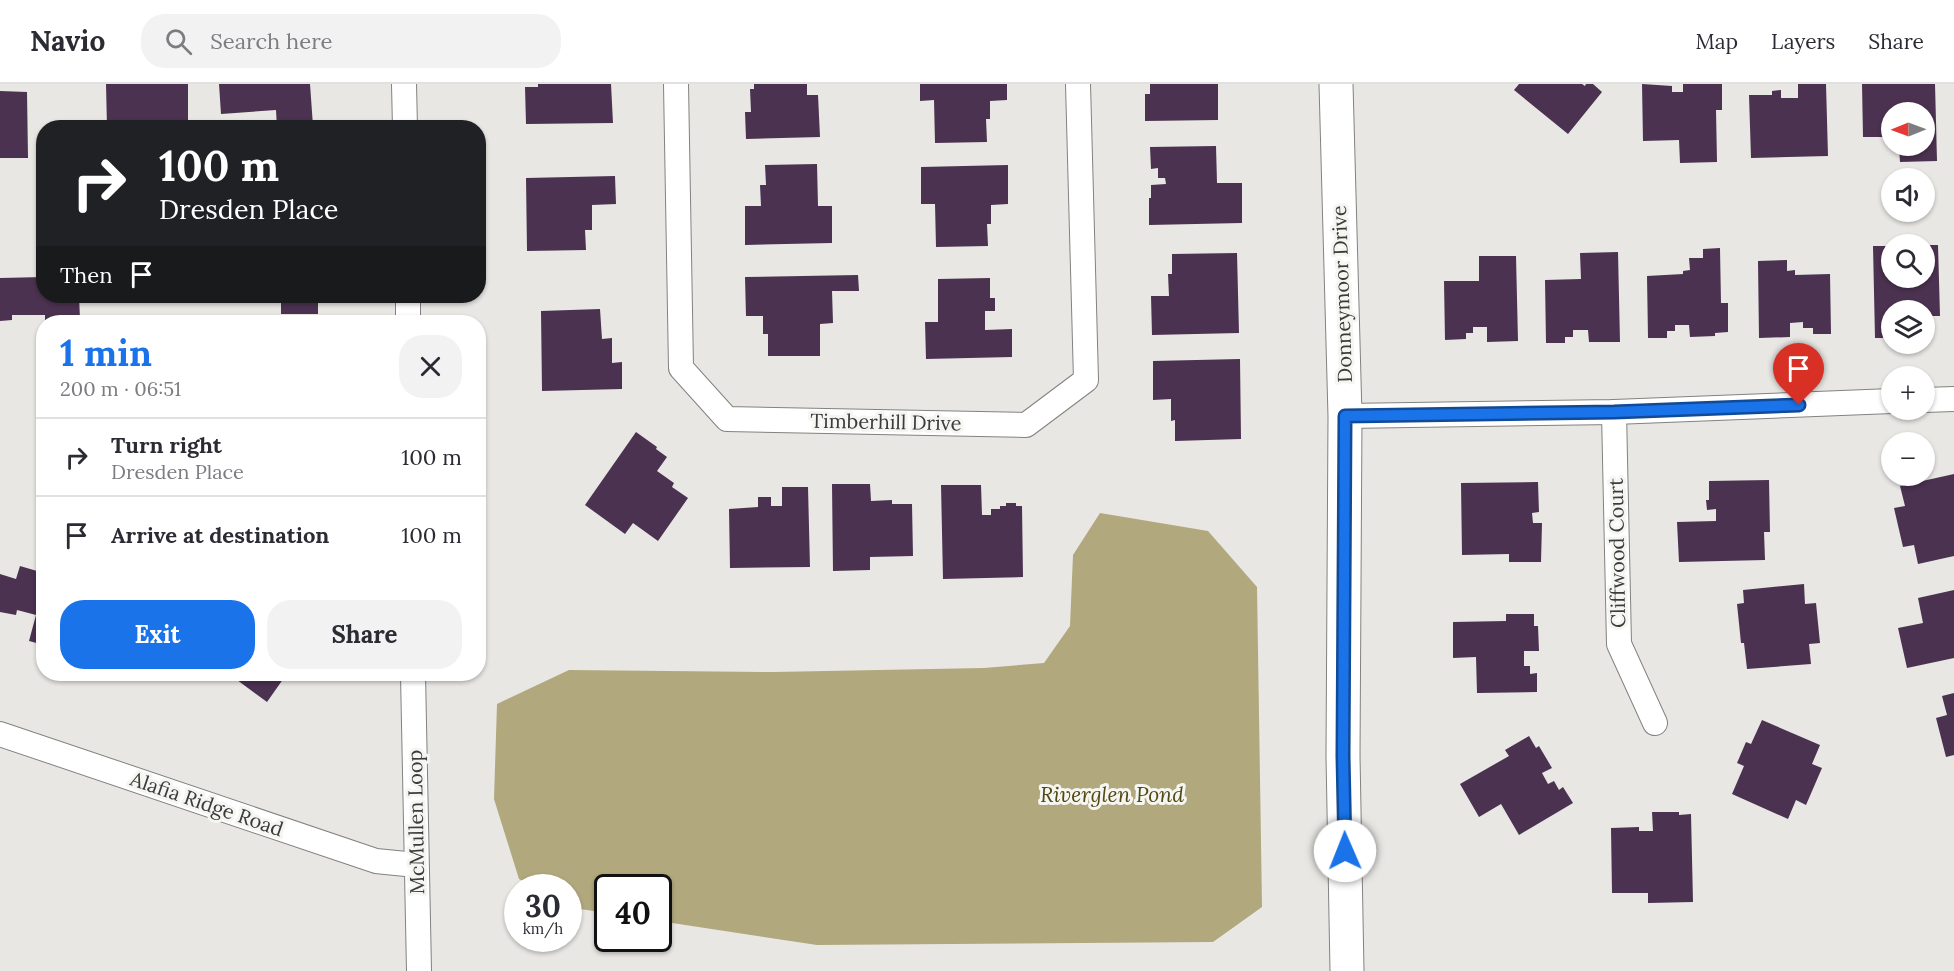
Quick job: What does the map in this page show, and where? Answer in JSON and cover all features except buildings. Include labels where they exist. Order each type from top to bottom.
[{"type":"street","points":[[404,84],[405,120]]},
{"type":"street","name":"Timberhill Drive","points":[[676,84],[681,368],[726,419],[1026,425],[1086,380],[1078,84]]},
{"type":"street","name":"Donneymoor Drive","points":[[1336,84],[1345,416],[1343,756],[1347,971]]},
{"type":"street","points":[[1935,400],[1954,399]]},
{"type":"street","points":[[1345,416],[1614,412],[1881,401]]},
{"type":"street","name":"Cliffwood Court","points":[[1614,412],[1619,644],[1654,723]]},
{"type":"street","name":"McMullen Loop","points":[[413,681],[419,971]]},
{"type":"street","name":"Alafia Ridge Road","points":[[0,734],[376,861],[416,865]]},
{"type":"water","name":"Riverglen Pond","points":[[1100,513],[1208,531],[1257,587],[1262,907],[1213,942],[817,945],[672,923],[672,874],[594,874],[594,911],[582,909],[582,874],[517,874],[494,799],[497,704],[569,670],[774,672],[984,668],[1044,663],[1070,626],[1073,555]]},
{"type":"route","points":[[1345,851],[1343,756],[1345,416],[1614,412],[1799,405]]}]
